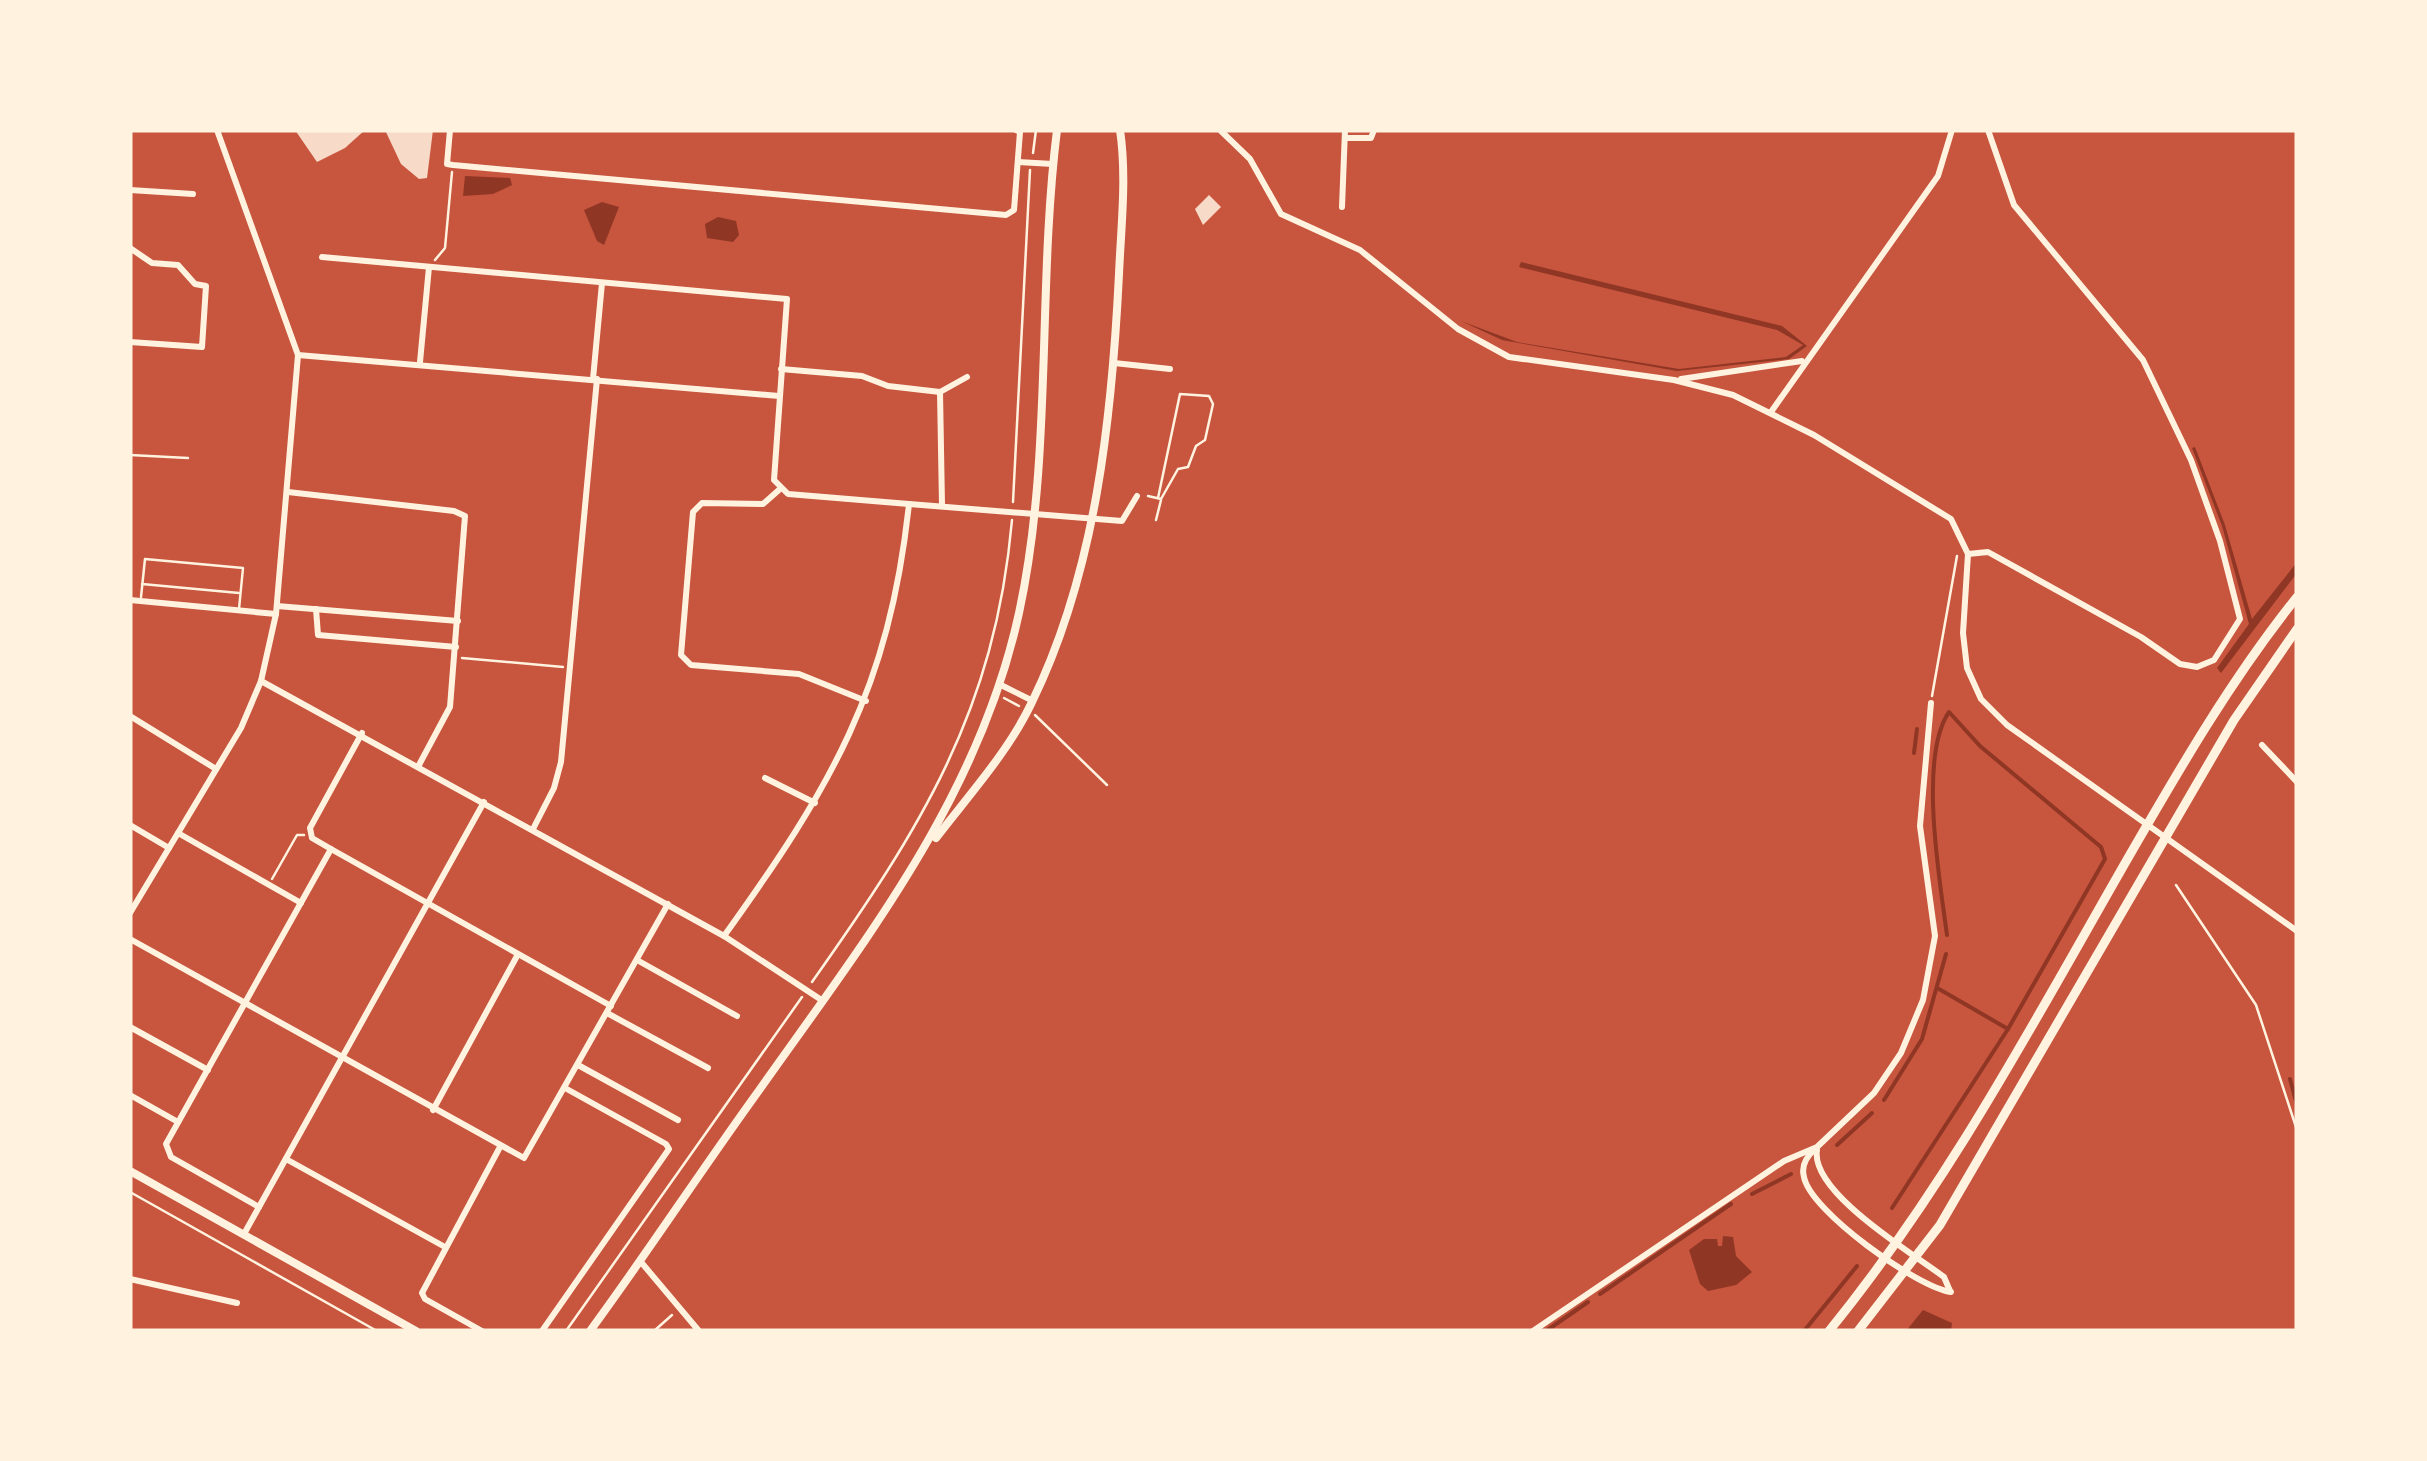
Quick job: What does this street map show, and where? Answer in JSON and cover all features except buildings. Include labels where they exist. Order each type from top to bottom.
[{"type":"main road","points":[[1829,1331],[1900,1242],[1970,1133],[2181,768],[2238,676],[2297,597]]},
{"type":"main road","points":[[1858,1331],[1907,1272],[1969,1178],[2234,720],[2297,629]]},
{"type":"street","points":[[450,130],[447,164],[452,165],[1006,215],[1014,210],[1020,132],[1016,130]]},
{"type":"street","points":[[919,862],[962,780],[1000,684],[1018,614],[1033,511],[1058,130]]},
{"type":"street","points":[[590,1331],[1030,706],[1076,580],[1106,440],[1122,202],[1120,130]]},
{"type":"street","points":[[1220,130],[1250,159],[1281,214],[1360,250],[1458,329],[1509,357],[1674,380],[1733,395],[1770,412],[1938,510],[1957,527],[1968,554],[1964,656],[1981,699],[2007,724],[2297,931]]},
{"type":"street","points":[[1342,206],[1345,134],[1371,138],[1374,130]]},
{"type":"street","points":[[1770,412],[1938,176],[1952,130]]},
{"type":"street","points":[[1968,554],[1988,552],[2141,637],[2180,664],[2197,667],[2214,660],[2240,619],[2240,603],[2208,505],[2142,360],[2014,205],[1988,130]]},
{"type":"street","points":[[131,909],[216,769],[261,681],[276,610],[298,355],[219,134]]},
{"type":"street","points":[[1018,162],[1053,164]]},
{"type":"street","points":[[130,190],[193,194]]},
{"type":"street","points":[[130,248],[152,263],[178,265],[195,284],[206,286],[202,348],[130,342]]},
{"type":"street","points":[[322,257],[787,299],[772,468],[780,489],[788,494],[1013,509],[1122,521],[1137,496]]},
{"type":"street","points":[[420,362],[429,267]]},
{"type":"street","points":[[533,829],[554,788],[561,762],[602,282]]},
{"type":"street","points":[[298,355],[420,362],[778,396]]},
{"type":"street","points":[[1674,380],[1804,361]]},
{"type":"street","points":[[1114,363],[1170,368]]},
{"type":"street","points":[[781,369],[862,376],[888,386],[940,392],[967,377]]},
{"type":"street","points":[[940,392],[942,505]]},
{"type":"street","points":[[780,489],[763,504],[702,503],[693,512],[680,656],[691,665],[799,674],[866,701]]},
{"type":"street","points":[[288,492],[461,512],[467,521],[450,707],[419,765]]},
{"type":"street","points":[[724,936],[815,804],[866,701],[892,616],[909,504]]},
{"type":"street","points":[[130,600],[238,610],[316,609],[458,621]]},
{"type":"street","points":[[316,609],[314,630],[318,635],[456,647]]},
{"type":"street","points":[[261,681],[668,904],[823,1001]]},
{"type":"street","points":[[1000,684],[1030,706]]},
{"type":"street","points":[[1818,1147],[1816,1164],[1838,1197],[1944,1277],[1951,1292],[1934,1290],[1843,1225],[1808,1187],[1804,1166],[1818,1147],[1858,1112],[1891,1070],[1912,1030],[1931,972],[1935,936],[1920,826],[1931,703]]},
{"type":"street","points":[[130,716],[216,769]]},
{"type":"street","points":[[362,734],[309,834],[708,1068]]},
{"type":"street","points":[[2262,745],[2297,782]]},
{"type":"street","points":[[766,778],[815,804]]},
{"type":"street","points":[[244,1234],[485,802]]},
{"type":"street","points":[[130,825],[169,848]]},
{"type":"street","points":[[178,833],[301,902]]},
{"type":"street","points":[[260,1206],[171,1157],[166,1144],[331,850]]},
{"type":"street","points":[[130,939],[524,1158],[668,904]]},
{"type":"street","points":[[433,1110],[517,956]]},
{"type":"street","points":[[637,960],[737,1016]]},
{"type":"street","points":[[130,1027],[208,1070]]},
{"type":"street","points":[[578,1065],[678,1120]]},
{"type":"street","points":[[542,1331],[669,1149],[566,1088]]},
{"type":"street","points":[[130,1095],[178,1122]]},
{"type":"street","points":[[1532,1331],[1784,1161],[1818,1147]]},
{"type":"street","points":[[482,1331],[424,1299],[424,1285],[500,1148]]},
{"type":"street","points":[[286,1158],[445,1247]]},
{"type":"street","points":[[130,1171],[416,1331]]},
{"type":"street","points":[[640,1262],[699,1331]]},
{"type":"street","points":[[130,1279],[237,1303]]},
{"type":"lane","points":[[141,601],[145,559],[243,568],[238,610]]},
{"type":"lane","points":[[142,584],[240,593]]},
{"type":"path","points":[[566,1331],[893,867],[952,759],[989,658],[1002,601],[1013,509],[1036,130]]},
{"type":"path","points":[[429,267],[445,248],[452,165]]},
{"type":"path","points":[[1156,520],[1160,498],[1180,394],[1209,396],[1214,404],[1205,440],[1196,446],[1188,467],[1178,469],[1160,498]]},
{"type":"path","points":[[130,454],[188,458]]},
{"type":"path","points":[[1137,496],[1160,498]]},
{"type":"path","points":[[1931,703],[1955,558]]},
{"type":"path","points":[[454,658],[570,667]]},
{"type":"path","points":[[996,694],[1030,706],[1106,784]]},
{"type":"path","points":[[269,885],[297,835],[309,834]]},
{"type":"path","points":[[2176,885],[2256,1005],[2297,1130]]},
{"type":"path","points":[[130,1192],[377,1331]]},
{"type":"path","points":[[654,1331],[682,1307]]},
{"type":"shaded area","points":[[465,176],[510,178],[512,185],[493,194],[463,196]]},
{"type":"shaded area","points":[[602,202],[619,207],[604,245],[597,241],[584,210]]},
{"type":"shaded area","points":[[718,217],[736,221],[739,235],[733,242],[707,238],[705,224]]},
{"type":"shaded area","points":[[1521,262],[1782,326],[1807,346],[1789,359],[1677,371],[1502,340],[1461,321],[1517,342],[1679,369],[1786,357],[1803,345],[1777,330],[1519,267]]},
{"type":"shaded area","points":[[2195,447],[2225,525],[2252,619],[2297,562],[2297,573],[2221,673],[2217,668],[2249,624],[2222,526],[2192,448]]},
{"type":"shaded area","points":[[1723,1236],[1733,1237],[1736,1256],[1752,1272],[1736,1285],[1708,1291],[1700,1284],[1689,1250],[1704,1239],[1717,1239],[1718,1246],[1722,1246]]},
{"type":"shaded area","points":[[1923,1310],[1952,1323],[1951,1331],[1906,1331]]},
{"type":"waterway","points":[[1892,1208],[2008,1029],[2105,859],[2101,847],[1980,746],[1949,712],[1940,732],[1933,788],[1936,853],[1947,935]]},
{"type":"waterway","points":[[1914,753],[1917,729]]},
{"type":"waterway","points":[[1884,1100],[1922,1039],[1946,954]]},
{"type":"waterway","points":[[1939,989],[2008,1029]]},
{"type":"waterway","points":[[2290,1079],[2297,1105]]},
{"type":"waterway","points":[[1837,1145],[1872,1113]]},
{"type":"waterway","points":[[1752,1194],[1791,1174]]},
{"type":"waterway","points":[[1600,1294],[1731,1204]]},
{"type":"waterway","points":[[1804,1331],[1857,1266]]},
{"type":"waterway","points":[[1546,1331],[1588,1302]]}]
